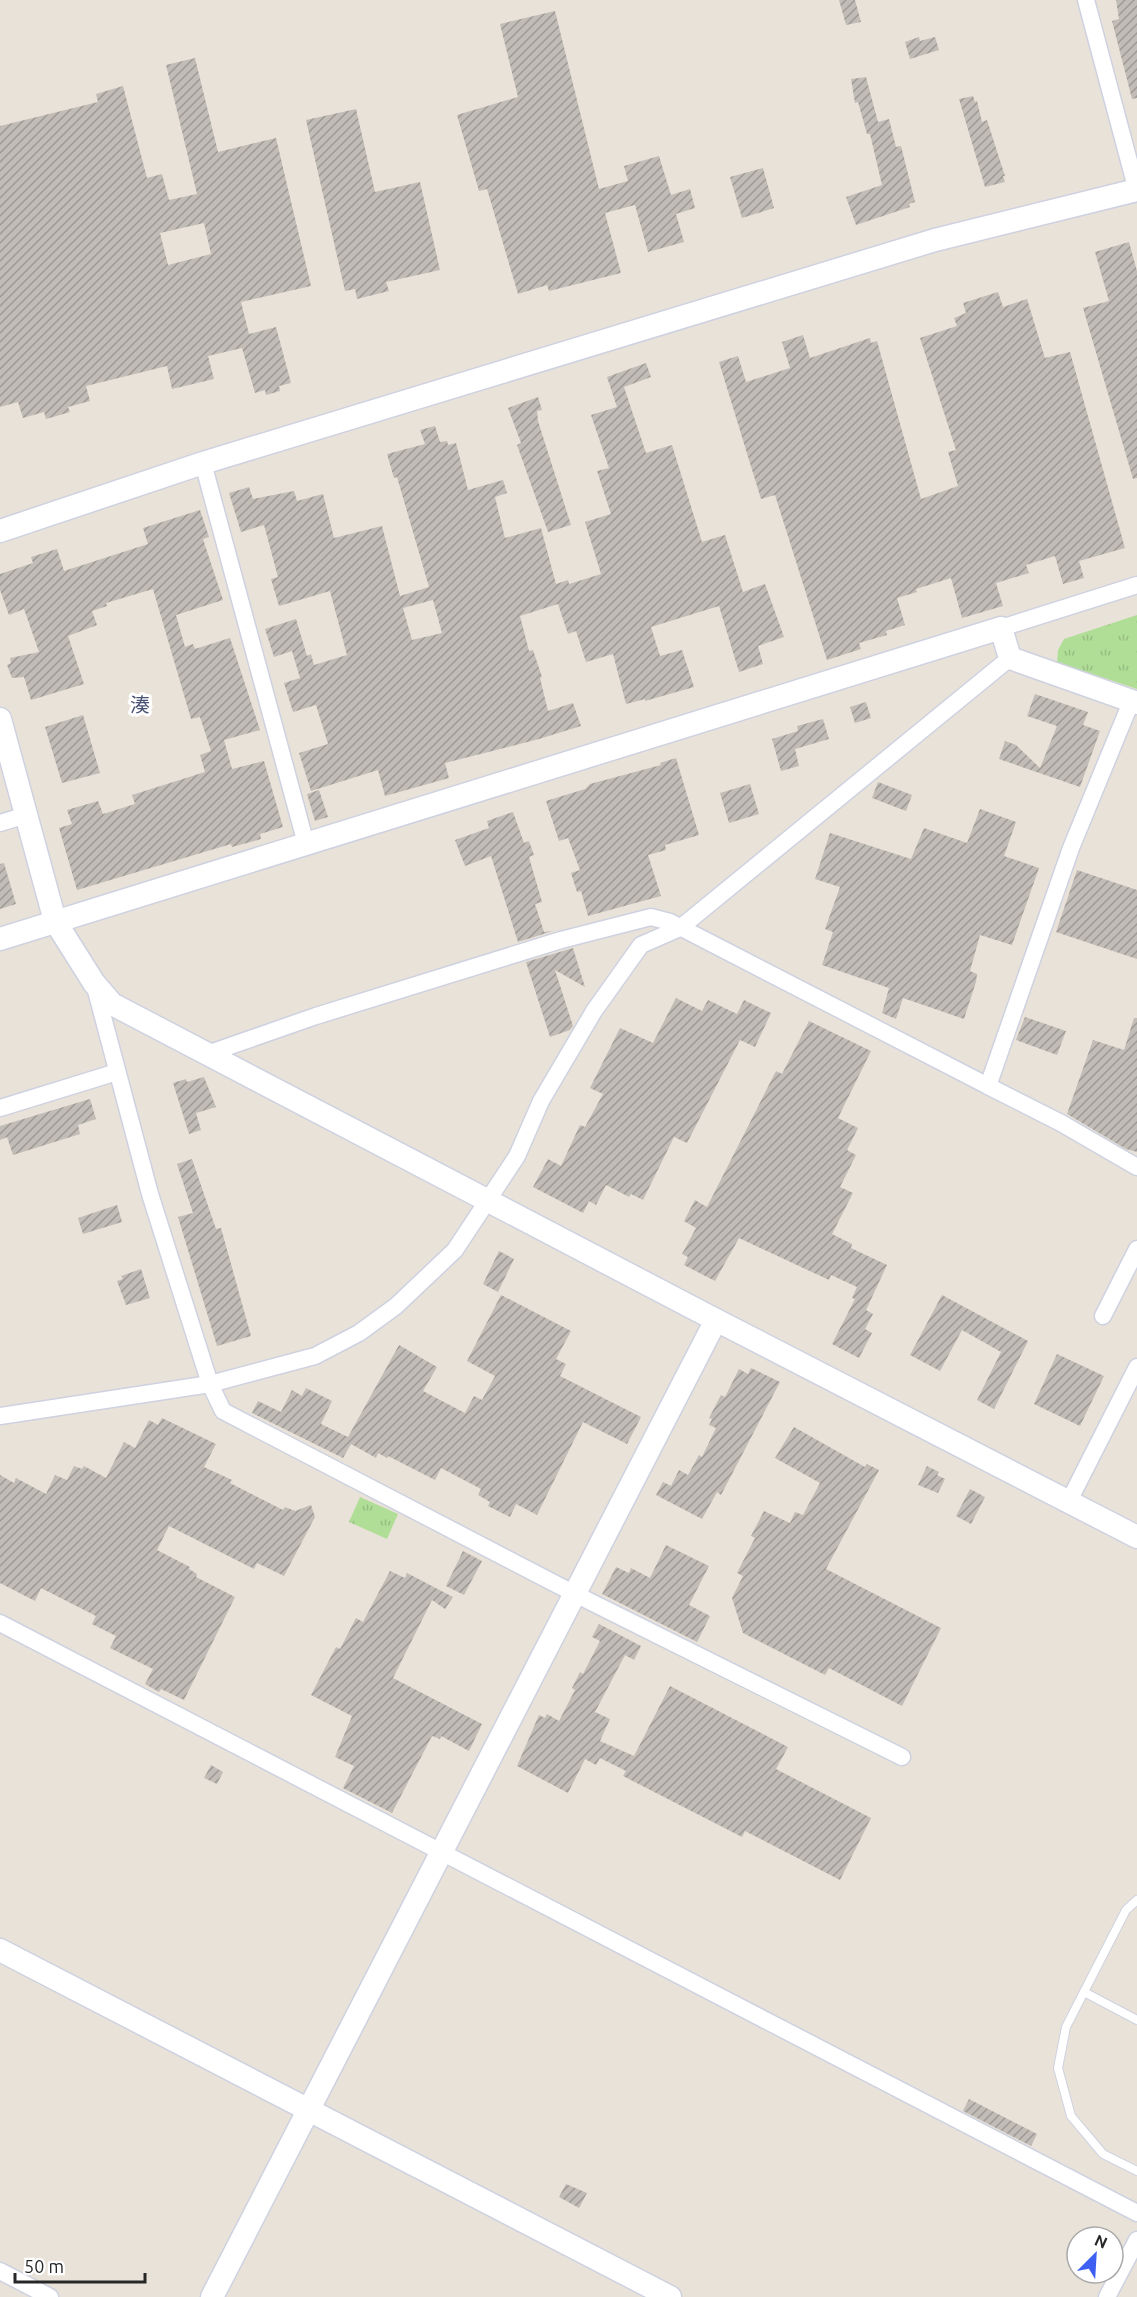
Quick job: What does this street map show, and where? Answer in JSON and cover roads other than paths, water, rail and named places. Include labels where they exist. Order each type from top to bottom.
[{"type":"street","points":[[0,531],[203,463],[935,240],[1137,190],[1086,0]]},
{"type":"street","points":[[203,463],[306,844]]},
{"type":"street","points":[[0,939],[1137,585]]},
{"type":"street","points":[[1001,628],[1010,658]]},
{"type":"street","points":[[988,1086],[1071,848],[1134,702],[1010,658]]},
{"type":"street","points":[[0,1416],[210,1384],[315,1356],[359,1333],[396,1306],[431,1276],[455,1250],[517,1156],[541,1101],[594,1011],[641,945],[680,928],[1010,658]]},
{"type":"street","points":[[0,719],[55,921],[94,983],[112,1004],[1137,1537]]},
{"type":"street","points":[[0,823],[26,815]]},
{"type":"street","points":[[207,1054],[423,982],[622,923],[651,917],[670,922],[1061,1123],[1137,1167]]},
{"type":"street","points":[[94,983],[150,1194],[210,1384],[223,1411],[575,1594],[902,1757]]},
{"type":"street","points":[[0,1108],[117,1072]]},
{"type":"street","points":[[1103,1316],[1137,1249]]},
{"type":"street","points":[[212,2297],[716,1320]]},
{"type":"street","points":[[1069,1501],[1137,1367]]},
{"type":"street","points":[[0,1623],[1137,2213]]},
{"type":"street","points":[[0,1950],[669,2297]]},
{"type":"street","points":[[1107,2297],[1137,2240]]},
{"type":"street","points":[[0,2271],[50,2297]]},
{"type":"lane","points":[[1137,1900],[1126,1910],[1066,2027],[1058,2068],[1071,2116],[1103,2154],[1137,2172]]},
{"type":"lane","points":[[1084,1992],[1137,2020]]},
{"type":"district","name":"湊","points":[[140,704]]}]
